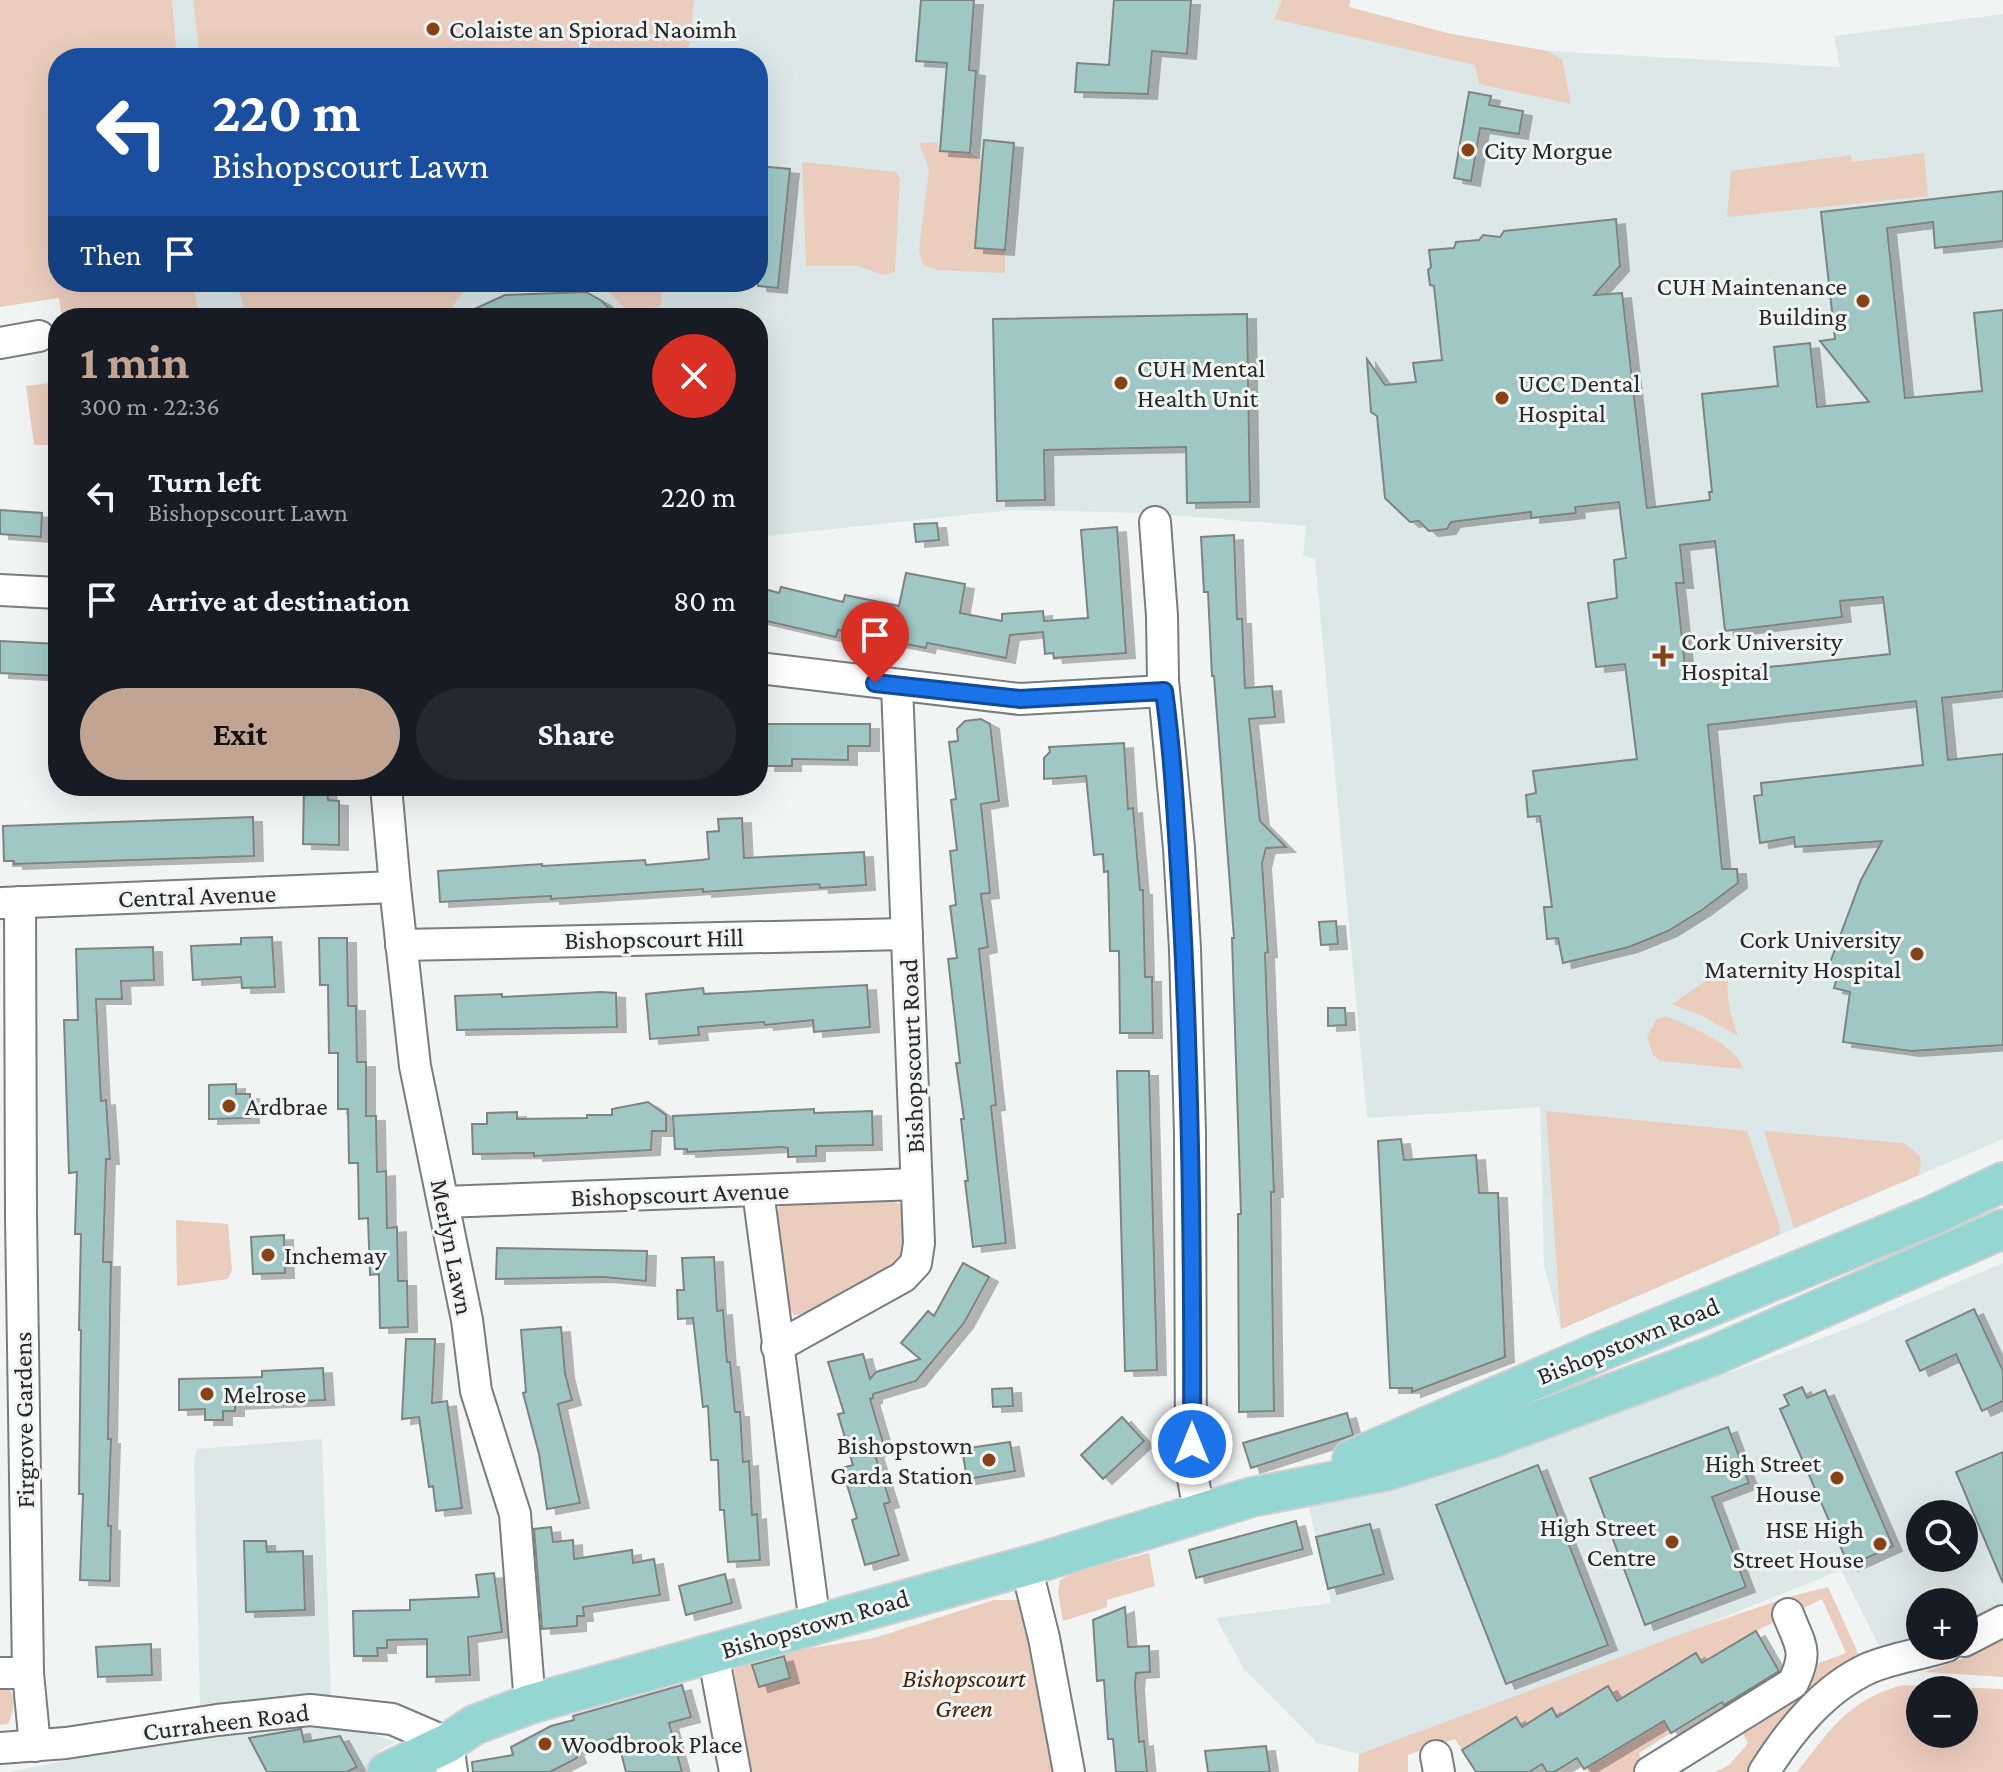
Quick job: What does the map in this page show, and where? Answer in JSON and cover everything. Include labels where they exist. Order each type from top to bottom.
[{"type":"main road","name":"Bishopstown Road","points":[[1252,1497],[1375,1450],[1599,1352],[1929,1217],[2003,1182]]},
{"type":"main road","name":"Bishopstown Road","points":[[387,1772],[450,1758],[474,1725],[530,1704],[1026,1566],[1199,1511],[1252,1497],[1386,1471],[1555,1417],[1710,1357],[2003,1229]]},
{"type":"street","points":[[0,343],[39,336]]},
{"type":"street","points":[[1155,522],[1164,691],[1185,949],[1190,1133],[1191,1468],[1199,1511]]},
{"type":"street","points":[[0,590],[48,592]]},
{"type":"street","points":[[768,669],[1020,699],[1164,691]]},
{"type":"street","name":"Bishopscourt Road","points":[[777,1347],[903,1277],[916,1263],[919,1243],[897,686]]},
{"type":"street","name":"Merlyn Lawn","points":[[387,796],[415,1066],[467,1320],[476,1391],[515,1512],[530,1704]]},
{"type":"street","name":"Central Avenue","points":[[10,902],[395,887]]},
{"type":"street","name":"Firgrove Gardens","points":[[10,902],[14,1673],[35,1746]]},
{"type":"street","name":"Bishopscourt Hill","points":[[401,945],[907,934]]},
{"type":"street","name":"Bishopscourt Avenue","points":[[443,1202],[916,1184]]},
{"type":"street","points":[[758,1191],[815,1624]]},
{"type":"street","points":[[1026,1566],[1044,1638],[1069,1772]]},
{"type":"street","points":[[1650,1772],[1793,1683],[1802,1665],[1803,1650],[1788,1614]]},
{"type":"street","points":[[1978,1634],[2003,1621]]},
{"type":"street","points":[[713,1653],[735,1772]]},
{"type":"street","points":[[1764,1772],[1785,1739],[1837,1687],[1870,1668],[1906,1658]]},
{"type":"street","name":"Curraheen Road","points":[[0,1748],[310,1710],[392,1719],[450,1758]]},
{"type":"shaded area","name":"Cork University Hospital","points":[[172,0],[1350,0],[1349,7],[1447,33],[1547,51],[1840,67],[1834,36],[2003,14],[2003,1139],[1561,1329],[1544,1265],[1540,1107],[1367,1118],[1315,559],[1303,556],[1306,526],[1147,513],[1012,510],[768,536],[768,308],[197,308],[195,292],[768,292],[768,48],[176,48]]},
{"type":"shaded area","points":[[2003,1263],[2003,1609],[1978,1619],[1978,1588],[1906,1588],[1906,1640],[1880,1648],[1841,1570],[1645,1649],[1359,1754],[1317,1743],[1244,1669],[1216,1618],[1331,1603],[1308,1503],[1551,1432],[1748,1366],[1859,1324]]},
{"type":"shaded area","points":[[322,1439],[331,1694],[318,1725],[358,1729],[395,1742],[377,1752],[387,1759],[364,1772],[10,1772],[185,1736],[200,1705],[194,1460],[197,1449]]},
{"type":"green space","points":[[0,0],[172,0],[176,48],[48,48],[48,292],[195,292],[197,308],[60,308],[59,298],[0,307]]},
{"type":"green space","name":"Colaiste an Spiorad Naoimh","points":[[193,0],[694,0],[689,48],[199,48]]},
{"type":"green space","points":[[1282,0],[1350,0],[1349,7],[1447,33],[1547,51],[1562,59],[1571,104],[1479,84],[1475,65],[1274,19]]},
{"type":"green space","points":[[937,142],[940,151],[970,153],[982,160],[975,248],[1005,250],[1005,273],[936,270],[923,265],[919,251],[929,169],[919,143]]},
{"type":"green space","points":[[1924,153],[1928,196],[1727,217],[1731,171],[1851,155],[1852,162]]},
{"type":"green space","points":[[802,162],[896,172],[900,178],[895,272],[882,275],[859,266],[806,266]]},
{"type":"green space","points":[[239,292],[463,292],[453,308],[244,308]]},
{"type":"green space","points":[[609,292],[662,292],[660,307],[624,308]]},
{"type":"green space","points":[[48,383],[48,445],[34,445],[26,386]]},
{"type":"green space","points":[[1730,964],[1728,1000],[1738,1036],[1672,1004]]},
{"type":"green space","points":[[1665,1016],[1721,1044],[1739,1060],[1743,1069],[1660,1061],[1653,1055],[1647,1037],[1656,1020]]},
{"type":"green space","points":[[1546,1111],[1747,1131],[1780,1226],[1779,1235],[1561,1329]]},
{"type":"green space","points":[[1764,1131],[1904,1143],[1919,1155],[1919,1175],[1794,1228]]},
{"type":"green space","points":[[886,1199],[900,1204],[908,1216],[904,1259],[852,1294],[794,1315],[784,1301],[773,1221],[779,1207],[791,1202]]},
{"type":"green space","points":[[176,1220],[228,1224],[232,1270],[228,1279],[177,1286]]},
{"type":"green space","points":[[1149,1553],[1155,1586],[1107,1600],[1107,1607],[1063,1621],[1058,1592],[1060,1580],[1077,1571]]},
{"type":"green space","points":[[1828,1587],[1859,1655],[1825,1677],[1811,1691],[1785,1722],[1751,1772],[1715,1772],[1729,1765],[1748,1743],[1741,1730],[1816,1664],[1846,1653],[1822,1599],[1756,1631],[1702,1663],[1695,1653],[1643,1685],[1671,1733],[1639,1753],[1644,1765],[1639,1772],[1588,1772],[1584,1769],[1639,1736],[1608,1686],[1557,1717],[1552,1709],[1522,1727],[1516,1717],[1462,1750],[1455,1739],[1408,1755],[1408,1772],[1358,1772],[1359,1754],[1706,1625]]},
{"type":"green space","name":"Bishopscourt Green","points":[[994,1600],[1022,1600],[1057,1772],[750,1772],[734,1669],[793,1651],[874,1638]]},
{"type":"green space","points":[[2003,1637],[2003,1677],[1925,1672],[1959,1660],[1978,1660],[1978,1652]]},
{"type":"green space","points":[[0,1683],[4,1683],[12,1693],[14,1702],[8,1724],[0,1725]]},
{"type":"green space","points":[[1906,1685],[1906,1748],[1978,1748],[1978,1688],[2003,1689],[2003,1772],[1797,1772],[1842,1718],[1867,1700]]},
{"type":"building","points":[[921,0],[974,0],[969,70],[976,71],[970,153],[940,151],[947,63],[916,61]]},
{"type":"building","points":[[1114,0],[1191,0],[1187,54],[1152,51],[1148,94],[1075,92],[1077,63],[1109,65]]},
{"type":"building","name":"City Morgue","points":[[1469,92],[1491,96],[1489,105],[1523,111],[1519,134],[1480,128],[1471,181],[1454,178]]},
{"type":"building","points":[[984,140],[1014,143],[1005,250],[975,248]]},
{"type":"building","points":[[768,167],[790,169],[778,288],[768,287]]},
{"type":"building","points":[[2003,191],[2003,241],[1935,248],[1933,222],[1887,228],[1905,398],[1982,391],[1974,313],[2003,310],[2003,691],[1942,698],[1948,760],[2003,754],[2003,1045],[1911,1051],[1843,1042],[1850,992],[1834,988],[1839,971],[1828,968],[1861,880],[1882,841],[1795,847],[1794,837],[1760,843],[1754,796],[1762,795],[1761,783],[1923,765],[1916,701],[1708,725],[1722,869],[1737,869],[1738,883],[1668,931],[1629,947],[1563,963],[1558,938],[1547,939],[1544,907],[1552,907],[1540,816],[1528,817],[1526,795],[1536,793],[1533,771],[1637,759],[1625,664],[1596,667],[1588,603],[1617,598],[1614,560],[1626,558],[1619,502],[1575,507],[1576,513],[1531,518],[1531,512],[1451,522],[1447,529],[1429,531],[1419,521],[1410,522],[1385,498],[1377,416],[1371,412],[1367,359],[1385,385],[1416,382],[1413,363],[1442,360],[1434,286],[1430,285],[1428,270],[1431,267],[1429,250],[1454,248],[1456,242],[1479,240],[1483,235],[1500,237],[1504,231],[1616,219],[1620,266],[1594,295],[1622,293],[1647,508],[1710,500],[1709,492],[1712,492],[1702,394],[1778,386],[1774,347],[1810,343],[1817,407],[1869,402],[1820,341],[1835,339],[1821,212]],"holes":[[[1715,541],[1725,631],[1842,617],[1840,601],[1883,597],[1890,654],[1686,676],[1676,583],[1684,583],[1680,545]]]},
{"type":"building","points":[[586,292],[609,308],[477,308],[505,295]]},
{"type":"building","name":"CUH Mental Health Unit","points":[[1247,314],[1250,502],[1187,503],[1186,447],[1044,450],[1045,500],[997,501],[993,319]]},
{"type":"building","points":[[0,510],[42,513],[41,537],[0,534]]},
{"type":"building","points":[[937,523],[939,540],[916,542],[914,524]]},
{"type":"building","points":[[1117,527],[1126,653],[1054,658],[1053,653],[1045,654],[1043,632],[1010,635],[1006,658],[927,643],[926,648],[838,630],[836,637],[768,621],[768,590],[779,593],[781,587],[843,602],[845,595],[899,606],[906,573],[965,584],[960,613],[1002,621],[1002,614],[1043,611],[1044,621],[1088,618],[1081,530]]},
{"type":"building","points":[[1234,535],[1237,619],[1242,619],[1245,688],[1272,686],[1275,717],[1249,719],[1260,821],[1286,847],[1266,848],[1262,863],[1268,952],[1265,953],[1274,1192],[1271,1192],[1274,1411],[1239,1412],[1238,1214],[1241,1214],[1234,938],[1208,592],[1204,592],[1201,537]]},
{"type":"building","points":[[0,641],[48,643],[48,675],[0,673]]},
{"type":"building","points":[[981,719],[990,724],[999,801],[981,804],[990,893],[981,894],[988,947],[979,949],[996,1105],[991,1106],[1006,1243],[973,1247],[965,1181],[968,1181],[961,1119],[964,1119],[956,1063],[960,1063],[948,959],[957,958],[950,906],[956,905],[950,851],[957,850],[951,800],[956,799],[949,742],[958,741],[957,729],[965,721]]},
{"type":"building","points":[[768,724],[870,724],[870,746],[848,746],[848,760],[792,759],[792,766],[768,766]]},
{"type":"building","points":[[1124,743],[1128,809],[1133,808],[1140,890],[1143,890],[1145,977],[1152,977],[1153,1033],[1120,1033],[1119,951],[1110,951],[1108,871],[1104,872],[1103,854],[1094,855],[1086,776],[1044,779],[1044,758],[1050,752],[1049,747]]},
{"type":"building","points":[[304,796],[328,796],[328,800],[339,801],[339,845],[303,844]]},
{"type":"building","points":[[253,817],[254,856],[14,864],[14,861],[4,861],[3,826]]},
{"type":"building","points":[[742,818],[744,858],[864,852],[866,885],[820,888],[819,884],[703,892],[703,889],[551,899],[551,896],[440,902],[438,871],[645,860],[646,865],[709,859],[707,832],[719,831],[718,819]]},
{"type":"building","points":[[1336,921],[1338,944],[1321,945],[1319,922]]},
{"type":"building","points":[[272,937],[275,987],[242,988],[241,977],[193,980],[191,946],[241,944],[241,938]]},
{"type":"building","points":[[319,938],[347,938],[348,1006],[356,1006],[357,1062],[366,1062],[366,1116],[376,1116],[377,1172],[386,1171],[387,1228],[397,1227],[398,1281],[407,1281],[408,1327],[380,1328],[379,1274],[370,1275],[368,1218],[359,1219],[358,1163],[349,1163],[348,1109],[338,1109],[338,1053],[329,1053],[328,985],[320,985]]},
{"type":"building","points":[[153,947],[154,980],[121,981],[122,999],[96,999],[101,1101],[106,1100],[110,1159],[106,1159],[103,1262],[111,1262],[108,1439],[111,1439],[110,1581],[80,1580],[83,1494],[79,1494],[81,1234],[75,1234],[77,1172],[69,1173],[64,1020],[78,1020],[76,949]]},
{"type":"building","points":[[867,985],[870,1027],[814,1032],[813,1020],[765,1025],[764,1022],[698,1027],[699,1035],[650,1039],[646,994],[703,988],[704,994]]},
{"type":"building","points":[[616,993],[617,1027],[457,1030],[455,996]]},
{"type":"building","points":[[1328,1008],[1345,1008],[1346,1025],[1328,1026]]},
{"type":"building","points":[[1117,1071],[1149,1071],[1157,1370],[1125,1371]]},
{"type":"building","name":"Ardbrae","points":[[236,1084],[236,1094],[250,1094],[250,1118],[209,1119],[209,1085]]},
{"type":"building","points":[[648,1102],[666,1115],[666,1131],[652,1131],[651,1150],[534,1156],[534,1153],[473,1154],[472,1124],[487,1124],[487,1113],[517,1112],[517,1119],[587,1118],[587,1115],[612,1115],[612,1109]]},
{"type":"building","points":[[814,1109],[814,1113],[872,1111],[873,1145],[816,1146],[816,1156],[788,1157],[788,1148],[782,1147],[687,1152],[687,1149],[675,1149],[673,1116]]},
{"type":"building","points":[[1401,1139],[1404,1160],[1476,1155],[1479,1193],[1498,1193],[1505,1357],[1412,1392],[1412,1388],[1390,1388],[1378,1141]]},
{"type":"building","name":"Inchemay","points":[[284,1235],[285,1273],[253,1274],[251,1237]]},
{"type":"building","points":[[497,1248],[647,1251],[646,1281],[603,1277],[496,1279]]},
{"type":"building","points":[[714,1257],[717,1311],[723,1310],[735,1412],[740,1412],[743,1462],[749,1461],[752,1515],[757,1514],[760,1560],[728,1562],[724,1510],[720,1510],[718,1460],[711,1460],[708,1406],[703,1407],[693,1318],[678,1319],[677,1290],[684,1290],[682,1258]]},
{"type":"building","points":[[963,1263],[989,1277],[964,1323],[916,1381],[873,1394],[870,1399],[885,1449],[874,1452],[890,1502],[884,1504],[899,1555],[865,1565],[852,1520],[857,1518],[842,1468],[853,1465],[838,1414],[844,1413],[828,1362],[863,1354],[870,1379],[876,1372],[920,1359],[901,1343],[928,1311],[934,1316]]},
{"type":"building","points":[[1974,1309],[2003,1371],[2003,1401],[1982,1411],[1956,1354],[1920,1371],[1906,1341]]},
{"type":"building","points":[[561,1327],[565,1373],[572,1400],[558,1404],[580,1503],[547,1509],[539,1454],[523,1393],[526,1392],[521,1330]]},
{"type":"building","points":[[406,1339],[435,1339],[432,1403],[447,1401],[462,1508],[436,1511],[433,1486],[429,1487],[419,1417],[402,1419]]},
{"type":"building","points":[[323,1368],[325,1400],[235,1404],[235,1411],[223,1411],[223,1420],[205,1420],[205,1409],[179,1410],[179,1379],[262,1377],[262,1371]]},
{"type":"building","name":"High Street House","points":[[1802,1387],[1807,1398],[1825,1390],[1893,1546],[1849,1566],[1780,1409],[1789,1405],[1784,1395]]},
{"type":"building","points":[[1012,1388],[1013,1406],[993,1407],[992,1389]]},
{"type":"building","points":[[1347,1413],[1353,1435],[1251,1468],[1243,1443]]},
{"type":"building","points":[[1122,1417],[1144,1441],[1103,1479],[1081,1455]]},
{"type":"building","name":"High Street Centre","points":[[1728,1427],[1749,1483],[1712,1497],[1746,1587],[1645,1625],[1590,1478]]},
{"type":"building","name":"Bishopstown Garda Station","points":[[1010,1442],[1015,1471],[967,1479],[962,1449]]},
{"type":"building","points":[[2003,1452],[2003,1583],[1978,1524],[1978,1500],[1968,1500],[1956,1472]]},
{"type":"building","points":[[1538,1465],[1608,1645],[1506,1684],[1436,1505]]},
{"type":"building","points":[[1296,1521],[1303,1549],[1196,1578],[1189,1550]]},
{"type":"building","points":[[1370,1524],[1384,1574],[1328,1589],[1316,1537]]},
{"type":"building","points":[[551,1527],[553,1542],[573,1540],[574,1559],[632,1550],[633,1563],[654,1559],[660,1595],[583,1607],[584,1616],[577,1616],[577,1626],[542,1629],[534,1529]]},
{"type":"building","points":[[244,1541],[266,1541],[267,1552],[303,1551],[305,1610],[246,1612]]},
{"type":"building","points":[[494,1573],[502,1632],[468,1637],[470,1675],[427,1677],[427,1639],[387,1640],[387,1648],[377,1648],[378,1656],[354,1656],[353,1611],[410,1610],[410,1600],[479,1597],[476,1575]]},
{"type":"building","points":[[725,1574],[732,1603],[686,1615],[679,1586]]},
{"type":"building","points":[[1125,1607],[1128,1647],[1149,1646],[1150,1672],[1136,1673],[1135,1685],[1139,1742],[1144,1741],[1147,1772],[1116,1772],[1113,1739],[1108,1739],[1104,1680],[1097,1681],[1093,1620]]},
{"type":"building","points":[[1756,1631],[1779,1671],[1671,1733],[1664,1721],[1584,1769],[1577,1758],[1554,1772],[1547,1772],[1542,1764],[1529,1772],[1476,1772],[1462,1750],[1516,1717],[1522,1727],[1552,1708],[1557,1717],[1608,1686],[1617,1701],[1696,1653],[1702,1663]]},
{"type":"building","points":[[151,1644],[152,1675],[98,1677],[96,1647]]},
{"type":"building","points":[[784,1656],[790,1678],[759,1687],[752,1665]]},
{"type":"building","points":[[682,1685],[691,1717],[669,1723],[682,1772],[626,1772],[617,1737],[574,1750],[577,1758],[550,1772],[473,1772],[472,1762],[513,1755],[511,1747],[551,1726],[574,1720],[573,1716]]},
{"type":"building","points":[[301,1729],[304,1742],[340,1736],[357,1767],[347,1772],[267,1772],[249,1738]]},
{"type":"building","points":[[1266,1746],[1270,1772],[1208,1772],[1205,1751]]},
{"type":"place","name":"Colaiste an Spiorad Naoimh","points":[[433,29]]},
{"type":"place","name":"City Morgue","points":[[1468,150]]},
{"type":"place","name":"CUH Maintenance Building","points":[[1863,301]]},
{"type":"place","name":"CUH Mental Health Unit","points":[[1121,383]]},
{"type":"place","name":"UCC Dental Hospital","points":[[1502,398]]},
{"type":"place","name":"Cork University Hospital","points":[[1663,656]]},
{"type":"place","name":"Cork University Maternity Hospital","points":[[1917,954]]},
{"type":"place","name":"Ardbrae","points":[[229,1106]]},
{"type":"place","name":"Inchemay","points":[[268,1255]]},
{"type":"place","name":"Melrose","points":[[207,1394]]},
{"type":"place","name":"Bishopstown Garda Station","points":[[989,1460]]},
{"type":"place","name":"High Street House","points":[[1837,1478]]},
{"type":"place","name":"High Street Centre","points":[[1672,1542]]},
{"type":"place","name":"HSE High Street House","points":[[1880,1544]]},
{"type":"place","name":"Woodbrook Place","points":[[545,1744]]},
{"type":"route","points":[[875,683],[1020,699],[1164,691],[1185,949],[1192,1444]]}]
